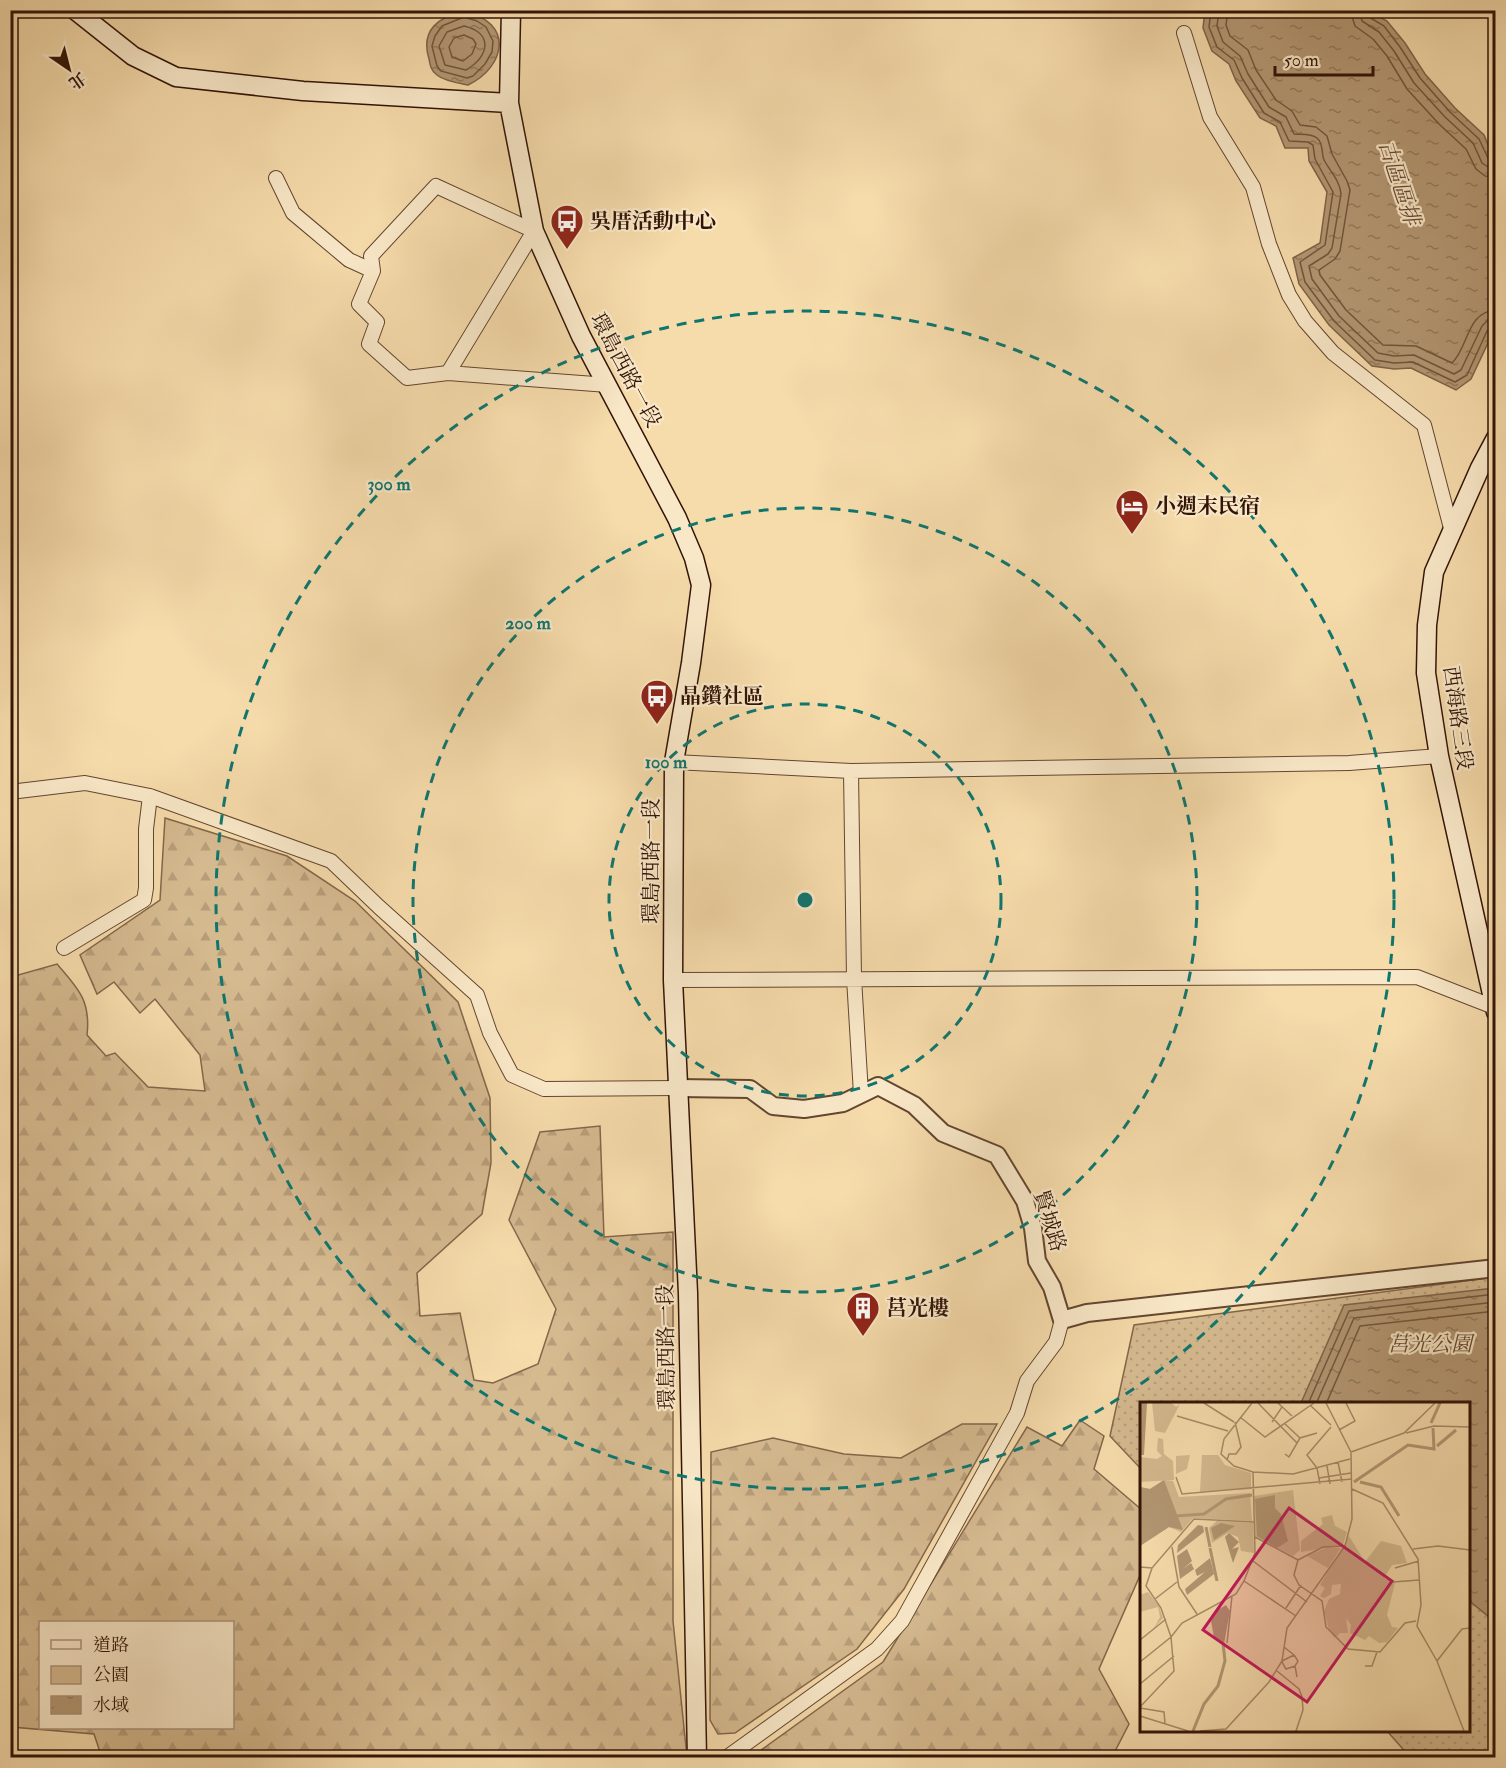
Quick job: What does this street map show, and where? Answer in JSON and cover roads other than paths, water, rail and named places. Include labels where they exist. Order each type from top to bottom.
[{"type":"main road","points":[[75,10],[133,56],[176,77],[303,91],[509,103]]},
{"type":"main road","name":"環島西路一段","points":[[511,10],[509,103],[534,231],[581,336],[677,518],[694,558],[701,585],[691,663],[674,762],[673,980],[688,1293],[698,1758]]},
{"type":"main road","name":"西海路三段","points":[[1495,1010],[1439,756],[1426,673],[1427,625],[1434,572],[1480,468],[1496,438]]},
{"type":"street","points":[[1184,33],[1210,117],[1253,187],[1269,244],[1288,295],[1305,321],[1333,353],[1424,425],[1452,532]]},
{"type":"street","points":[[276,178],[293,213],[349,260],[373,271]]},
{"type":"street","points":[[448,373],[534,231],[436,186],[371,256],[373,271],[359,304],[377,322],[369,344],[407,378],[448,373],[608,385]]},
{"type":"street","points":[[674,762],[851,771],[1349,763],[1439,756]]},
{"type":"street","points":[[851,771],[854,978],[861,1094]]},
{"type":"street","points":[[10,792],[84,783],[150,796],[331,861],[477,995],[490,1033],[512,1075],[544,1089],[678,1088]]},
{"type":"street","points":[[64,948],[144,900],[146,829],[150,796]]},
{"type":"street","points":[[673,980],[1417,977],[1495,1010]]},
{"type":"street","name":"賢城路","points":[[678,1088],[750,1089],[773,1106],[804,1109],[843,1103],[878,1086],[914,1105],[943,1133],[997,1155],[1025,1201],[1033,1228],[1037,1261],[1052,1287],[1062,1320]]},
{"type":"street","points":[[726,1758],[878,1649],[902,1621],[1017,1413],[1028,1381],[1056,1342],[1062,1320],[1087,1313],[1496,1268]]},
{"type":"water","name":"古區區排","points":[[1205,11],[1368,11],[1387,21],[1405,43],[1425,74],[1455,108],[1484,135],[1495,162],[1495,328],[1471,379],[1456,390],[1411,368],[1394,369],[1372,366],[1329,325],[1299,284],[1293,258],[1320,243],[1327,192],[1309,161],[1308,148],[1285,148],[1276,126],[1260,118],[1236,81],[1229,64],[1212,51],[1203,28]]},
{"type":"water","points":[[465,12],[481,17],[491,25],[498,35],[499,46],[497,57],[490,67],[481,77],[468,85],[447,80],[435,73],[430,66],[427,49],[427,40],[434,26],[447,17]]},
{"type":"water","points":[[1496,1288],[1495,1622],[1472,1603],[1470,1598],[1470,1402],[1301,1402],[1344,1305]]},
{"type":"place","name":"吳厝活動中心","points":[[567,250]]},
{"type":"place","name":"小週末民宿","points":[[1132,535]]},
{"type":"place","name":"晶鑽社區","points":[[657,725]]},
{"type":"place","name":"莒光樓","points":[[863,1337]]},
{"type":"park label","name":"莒光公園","points":[[1430,1344]]}]
